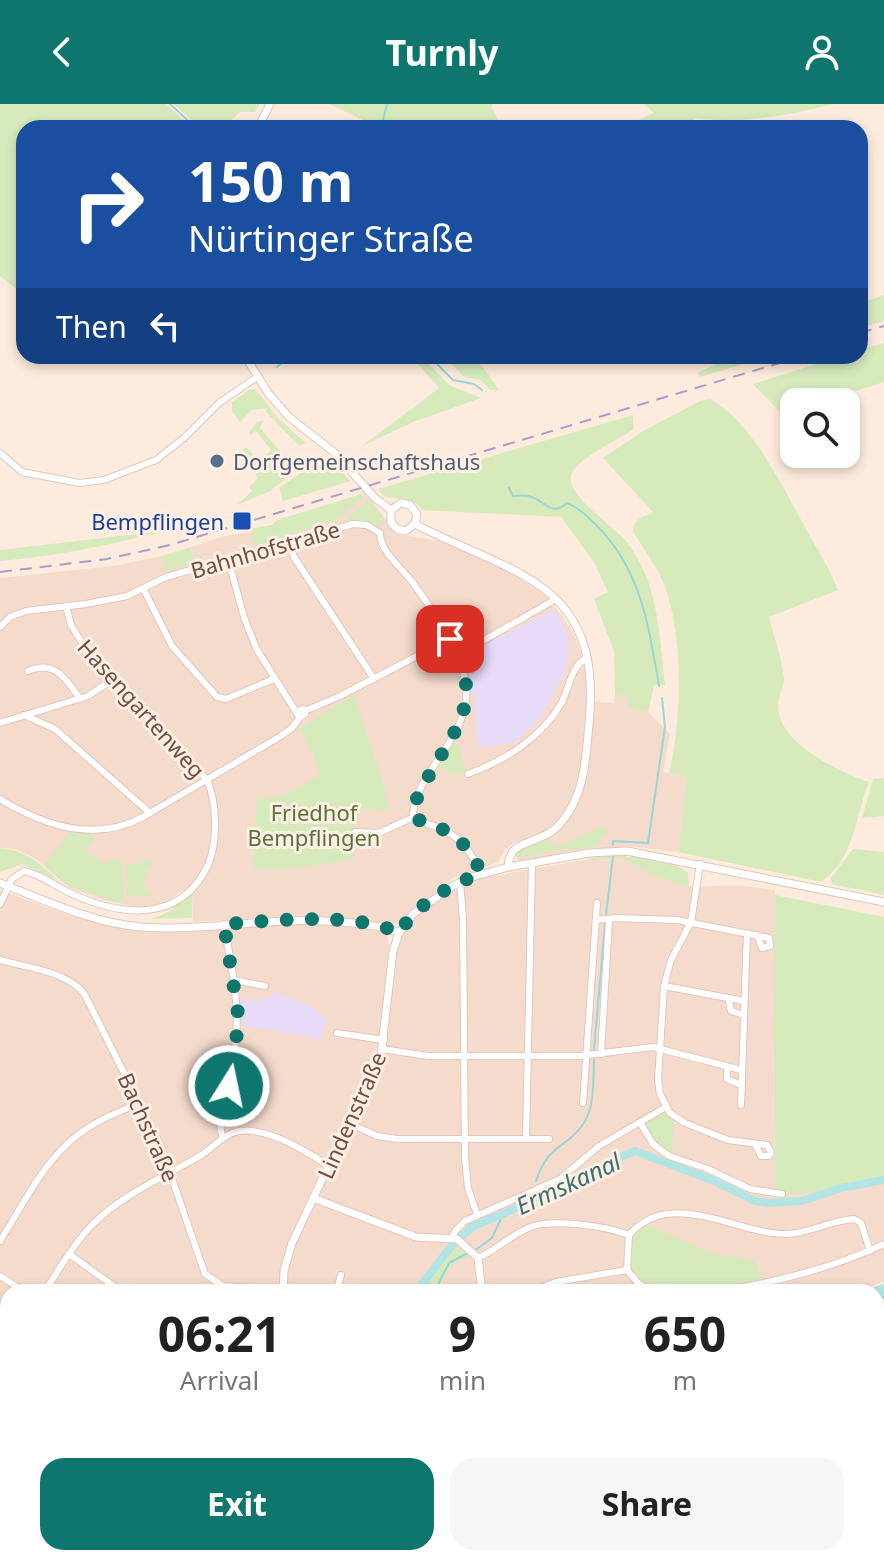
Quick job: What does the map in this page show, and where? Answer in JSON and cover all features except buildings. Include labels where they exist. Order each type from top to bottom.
[{"type":"street","points":[[250,364],[274,400],[296,423],[335,453],[375,498],[391,510]]},
{"type":"street","points":[[0,453],[22,472],[79,483],[104,480],[156,460],[184,438],[219,403],[257,377]]},
{"type":"street","points":[[394,527],[390,519],[391,510],[401,503],[410,505],[417,514],[415,524],[405,531],[394,527],[380,533],[383,547],[413,583],[450,639],[458,655],[466,693],[462,718],[419,794],[413,810],[414,817]]},
{"type":"street","name":"Bahnhofstraße","points":[[0,627],[18,613],[102,602],[140,591],[166,577],[358,524],[367,525],[380,533]]},
{"type":"street","points":[[415,524],[510,566],[538,583],[556,599],[574,623],[588,658],[592,677],[591,706],[579,790],[570,811],[559,824],[544,836],[515,848],[508,867]]},
{"type":"street","points":[[288,542],[294,557],[374,679]]},
{"type":"street","points":[[228,559],[251,637],[274,679],[301,713]]},
{"type":"street","points":[[140,591],[172,646],[217,697],[226,699],[274,679]]},
{"type":"street","points":[[458,655],[556,599]]},
{"type":"street","name":"Hasengartenweg","points":[[9,887],[16,875],[28,871],[82,898],[121,911],[148,911],[169,904],[195,883],[210,857],[214,830],[207,780],[80,642],[66,606]]},
{"type":"street","points":[[0,799],[44,821],[80,830],[116,829],[150,813],[292,728],[301,713],[450,639]]},
{"type":"street","points":[[468,774],[496,762],[540,731],[563,700],[578,664],[588,658]]},
{"type":"street","points":[[28,671],[40,665],[49,667],[64,679],[80,699]]},
{"type":"street","points":[[0,723],[80,699],[113,679]]},
{"type":"street","points":[[46,724],[49,708]]},
{"type":"street","points":[[24,715],[46,724],[150,813]]},
{"type":"street","points":[[355,832],[379,833],[414,817],[453,837],[472,855],[481,874]]},
{"type":"street","points":[[0,883],[76,912],[120,924],[153,927],[317,919],[384,927],[399,933],[413,914],[460,882],[481,874],[615,851],[700,864],[884,902]]},
{"type":"street","points":[[526,1138],[532,863]]},
{"type":"street","points":[[700,864],[691,922],[671,960],[664,986],[658,1086],[666,1107],[678,1119],[728,1140],[755,1144]]},
{"type":"street","points":[[460,882],[464,1139],[468,1188],[477,1214]]},
{"type":"street","points":[[0,904],[9,887]]},
{"type":"street","points":[[583,1103],[597,903]]},
{"type":"street","points":[[596,920],[691,922],[757,935]]},
{"type":"street","points":[[601,1054],[609,920]]},
{"type":"street","points":[[223,1138],[219,1120],[232,1069],[239,1020],[224,924]]},
{"type":"street","name":"Lindenstraße","points":[[284,1284],[288,1254],[383,1045],[392,959],[399,933]]},
{"type":"street","points":[[741,1105],[747,933]]},
{"type":"street","name":"Bachstraße","points":[[0,960],[61,977],[77,986],[89,1002],[141,1103],[171,1171],[205,1274],[219,1284]]},
{"type":"street","points":[[233,980],[265,986]]},
{"type":"street","points":[[664,986],[744,1001]]},
{"type":"street","points":[[728,998],[731,1011],[744,1015]]},
{"type":"street","points":[[337,1033],[417,1056],[587,1056],[647,1046],[741,1070]]},
{"type":"street","points":[[727,1067],[727,1079],[741,1085]]},
{"type":"street","points":[[0,1241],[48,1167],[68,1143],[97,1122],[141,1103]]},
{"type":"street","points":[[453,1237],[459,1226],[477,1214],[560,1179],[599,1146],[666,1107]]},
{"type":"street","points":[[349,1123],[386,1138],[549,1139]]},
{"type":"street","points":[[641,1124],[653,1144],[669,1156],[708,1169],[750,1189],[782,1194]]},
{"type":"street","points":[[49,1284],[90,1227],[116,1205],[206,1153],[223,1138],[242,1131],[255,1133],[293,1144],[329,1166]]},
{"type":"street","points":[[313,1198],[416,1237],[453,1237],[476,1256],[481,1284]]},
{"type":"street","points":[[640,1284],[627,1270],[629,1235],[656,1214],[670,1212],[787,1234],[854,1219],[861,1223],[870,1251]]},
{"type":"street","points":[[476,1256],[540,1224],[584,1226],[629,1235]]},
{"type":"street","points":[[756,1284],[815,1271],[884,1244]]},
{"type":"street","points":[[69,1254],[111,1284]]},
{"type":"street","points":[[551,1284],[627,1270]]},
{"type":"street","points":[[338,1284],[341,1275]]},
{"type":"shaded area","points":[[366,492],[396,534],[439,541],[498,565],[543,593],[575,636],[586,668],[582,764],[569,805],[557,822],[538,835],[513,843],[498,862],[452,878],[400,922],[389,925],[294,916],[193,922],[192,894],[186,888],[151,908],[140,908],[68,887],[36,859],[15,849],[0,848],[0,578],[114,566],[162,556],[167,570],[194,563],[191,547],[221,537],[274,527]]},
{"type":"shaded area","points":[[554,610],[569,642],[567,667],[561,681],[539,719],[516,742],[478,748],[475,694],[470,692],[467,653]]},
{"type":"shaded area","points":[[615,695],[628,697],[629,708],[648,712],[670,734],[663,772],[687,777],[678,852],[628,846],[519,861],[514,854],[516,849],[561,826],[587,764],[594,702],[614,703]]},
{"type":"shaded area","points":[[596,858],[622,858],[689,887],[739,885],[775,890],[775,1192],[840,1190],[884,1178],[884,1281],[877,1284],[441,1284],[458,1259],[458,1249],[453,1248],[426,1284],[286,1284],[293,1247],[381,1059],[395,948],[409,924],[430,904],[475,879]]},
{"type":"shaded area","points":[[0,890],[66,914],[122,928],[142,930],[294,922],[374,929],[387,935],[389,946],[379,1044],[287,1245],[280,1284],[0,1284]]},
{"type":"shaded area","points":[[273,991],[310,1006],[322,1015],[328,1024],[322,1028],[322,1039],[242,1025],[241,1000],[259,1001],[260,996],[272,998]]},
{"type":"green space","points":[[0,104],[166,104],[183,120],[16,120],[16,289],[0,276]]},
{"type":"green space","points":[[174,104],[259,104],[255,112],[240,112],[232,120],[191,120]]},
{"type":"green space","points":[[329,104],[493,104],[491,106],[498,120],[363,120]]},
{"type":"green space","points":[[644,104],[833,104],[764,118],[638,120],[654,113]]},
{"type":"green space","points":[[884,295],[884,321],[868,326],[868,300]]},
{"type":"green space","points":[[884,343],[884,382],[860,390],[780,388],[780,412],[753,384],[817,364],[868,364],[868,348]]},
{"type":"green space","points":[[418,364],[429,364],[449,385],[481,398],[413,422],[362,446],[439,388]]},
{"type":"green space","points":[[450,364],[481,364],[499,390],[490,390],[482,381],[463,376]]},
{"type":"green space","points":[[717,364],[743,364],[700,377],[698,372]]},
{"type":"green space","points":[[250,389],[255,389],[280,420],[306,443],[299,446],[266,412],[267,408],[252,410],[240,422],[232,411],[232,402]]},
{"type":"green space","points":[[710,399],[725,409],[753,439],[777,476],[838,590],[769,617],[784,677],[778,707],[783,725],[802,747],[815,756],[869,782],[847,849],[841,861],[821,882],[678,852],[687,777],[669,773],[678,704],[675,628],[664,584],[633,531],[637,521],[653,512],[603,458],[643,431],[700,401]]},
{"type":"green space","points":[[633,415],[633,430],[588,457],[571,476],[572,484],[583,501],[625,540],[645,573],[651,590],[665,685],[654,685],[648,712],[628,708],[628,697],[615,695],[614,651],[594,599],[608,592],[594,562],[561,517],[422,510],[410,500],[384,496],[378,489]]},
{"type":"green space","points":[[263,421],[260,428],[288,460],[293,456],[296,459],[290,463],[282,460],[253,463],[242,450],[246,447],[259,461],[271,450],[256,431],[251,435],[249,432],[257,422]]},
{"type":"green space","points":[[282,463],[298,469],[270,491],[237,505],[252,491],[249,487],[257,479],[254,465]]},
{"type":"green space","points":[[306,469],[342,473],[351,481],[283,501],[279,488]]},
{"type":"green space","points":[[362,494],[362,498],[337,520],[254,547],[250,529],[272,525],[277,520]]},
{"type":"green space","points":[[368,500],[382,517],[382,526],[362,521],[344,522]]},
{"type":"green space","points":[[214,515],[215,518],[108,544],[0,561],[0,550],[137,534]]},
{"type":"green space","points":[[191,547],[194,563],[167,571],[162,556]]},
{"type":"green space","name":"Friedhof Bempflingen","points":[[354,694],[389,811],[358,808],[353,860],[285,869],[253,869],[256,799],[285,795],[320,775],[299,729]]},
{"type":"green space","points":[[452,741],[459,746],[465,772],[454,775],[440,768],[434,779],[431,778]]},
{"type":"green space","points":[[884,778],[884,816],[862,818],[873,779]]},
{"type":"green space","points":[[604,826],[608,831],[594,847],[520,858],[516,856],[517,851],[548,839],[557,847]]},
{"type":"green space","points":[[70,832],[97,834],[85,850],[103,863],[121,859],[122,903],[68,886],[44,865]]},
{"type":"green space","points":[[0,848],[25,855],[60,882],[23,864],[0,872]]},
{"type":"green space","points":[[853,849],[884,852],[884,895],[832,884],[831,878]]},
{"type":"green space","points":[[615,855],[672,864],[688,873],[689,887],[654,876],[622,858],[582,859]]},
{"type":"green space","points":[[150,860],[152,867],[146,870],[145,883],[152,896],[127,896],[128,865]]},
{"type":"green space","points":[[192,894],[192,918],[151,919],[168,912]]},
{"type":"green space","points":[[775,895],[884,917],[884,1178],[817,1192],[775,1192]]},
{"type":"green space","points":[[665,1111],[674,1122],[672,1154],[653,1139],[644,1125]]},
{"type":"green space","points":[[647,1225],[714,1254],[755,1260],[761,1280],[739,1284],[646,1284],[630,1268],[632,1235]]},
{"type":"green space","points":[[453,1248],[461,1248],[468,1257],[452,1266],[440,1284],[426,1284]]},
{"type":"waterway","points":[[170,104],[187,120]]},
{"type":"waterway","points":[[383,120],[387,104]]},
{"type":"waterway","points":[[277,367],[280,364]]},
{"type":"waterway","points":[[437,364],[453,380],[474,384],[482,390]]},
{"type":"waterway","points":[[509,488],[513,496],[534,498],[552,508],[567,503],[571,505],[589,518],[611,542],[641,600],[659,686]]},
{"type":"waterway","points":[[613,845],[613,841],[648,843],[665,727],[662,698]]},
{"type":"waterway","points":[[606,915],[613,857]]},
{"type":"waterway","points":[[594,1049],[605,924]]},
{"type":"waterway","points":[[536,1181],[546,1160],[578,1131],[588,1116],[593,1092],[594,1060]]},
{"type":"waterway","name":"Ermskanal","points":[[422,1284],[449,1249],[472,1227],[568,1186],[635,1151],[714,1181],[755,1201],[768,1203],[802,1201],[841,1188],[884,1180]]},
{"type":"waterway","points":[[474,1251],[492,1238],[504,1212]]},
{"type":"waterway","points":[[438,1284],[449,1263],[468,1253]]},
{"type":"railway","points":[[868,331],[884,326]]},
{"type":"railway","points":[[0,572],[107,559],[170,545],[776,364]]},
{"type":"place","name":"Dorfgemeinschaftshaus","points":[[217,461]]},
{"type":"place","name":"Bempflingen","points":[[242,521]]},
{"type":"route","points":[[229,1086],[239,1020],[224,924],[317,919],[384,927],[399,933],[413,914],[437,896],[481,874],[463,845],[445,831],[421,822],[413,814],[414,804],[459,726],[464,710],[466,693],[462,667],[450,639]]}]
